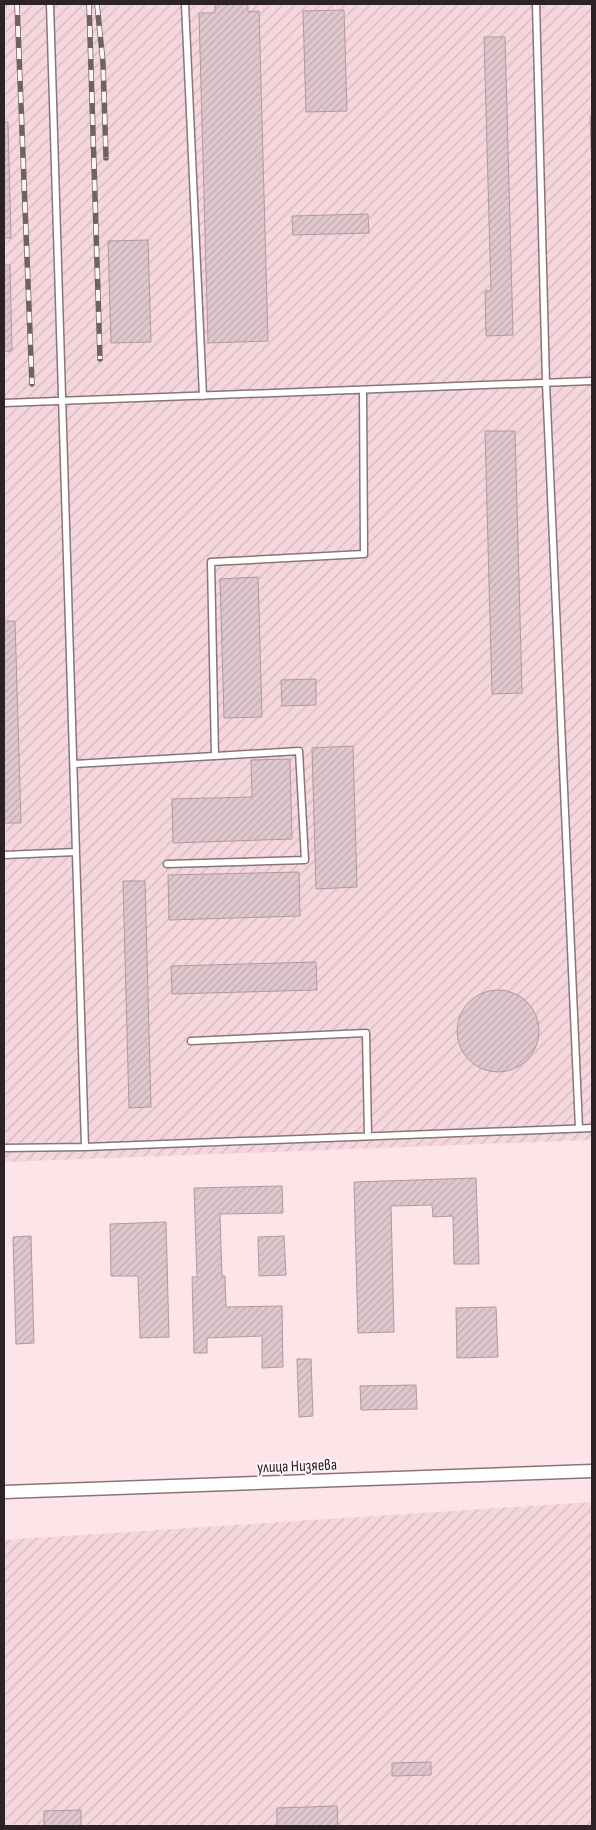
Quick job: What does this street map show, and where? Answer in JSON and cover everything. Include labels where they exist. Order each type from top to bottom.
[{"type":"street","name":"улица Низяева","points":[[4,1492],[592,1471]]},
{"type":"lane","points":[[50,4],[64,401],[85,1147]]},
{"type":"lane","points":[[185,4],[203,396]]},
{"type":"lane","points":[[536,4],[546,383],[578,1128]]},
{"type":"lane","points":[[4,403],[592,381]]},
{"type":"lane","points":[[215,756],[211,562],[364,554],[362,390]]},
{"type":"lane","points":[[74,764],[300,751],[305,860],[167,864]]},
{"type":"lane","points":[[4,856],[76,852]]},
{"type":"lane","points":[[191,1041],[366,1033],[368,1136]]},
{"type":"lane","points":[[4,1148],[85,1147],[592,1128]]},
{"type":"shaded area","points":[[4,4],[592,4],[592,1140],[4,1162]]},
{"type":"shaded area","points":[[592,1502],[592,1826],[4,1826],[4,1540]]},
{"type":"building","points":[[215,4],[248,4],[248,12],[259,11],[268,341],[208,343],[199,13],[215,13]]},
{"type":"building","points":[[344,10],[347,111],[306,112],[303,11]]},
{"type":"building","points":[[484,37],[505,37],[513,335],[486,336],[485,291],[491,291]]},
{"type":"building","points":[[590,116],[592,116],[592,170]]},
{"type":"building","points":[[4,122],[8,122],[11,238],[4,238]]},
{"type":"building","points":[[368,214],[369,233],[293,235],[292,216]]},
{"type":"building","points":[[148,240],[151,342],[111,343],[108,241]]},
{"type":"building","points":[[4,265],[10,265],[12,351],[4,351]]},
{"type":"building","points":[[485,431],[515,431],[522,693],[492,694]]},
{"type":"building","points":[[258,577],[262,717],[224,718],[220,579]]},
{"type":"building","points":[[4,621],[15,621],[21,823],[4,823]]},
{"type":"building","points":[[316,679],[316,705],[282,706],[281,680]]},
{"type":"building","points":[[353,746],[357,887],[316,889],[312,748]]},
{"type":"building","points":[[290,759],[292,839],[173,843],[172,799],[252,797],[251,760]]},
{"type":"building","points":[[299,872],[300,916],[169,920],[168,875]]},
{"type":"building","points":[[123,881],[145,881],[151,1107],[129,1108]]},
{"type":"building","points":[[316,962],[317,990],[172,994],[171,966]]},
{"type":"building","points":[[498,990],[514,993],[527,1002],[536,1015],[539,1031],[536,1047],[527,1060],[514,1069],[498,1072],[482,1069],[469,1060],[460,1047],[457,1031],[460,1015],[469,1002],[482,993]]},
{"type":"building","points":[[476,1178],[479,1264],[454,1264],[453,1216],[433,1217],[432,1205],[391,1206],[394,1332],[358,1333],[354,1182]]},
{"type":"building","points":[[282,1186],[283,1213],[220,1214],[222,1276],[225,1276],[226,1307],[282,1306],[283,1367],[262,1368],[262,1336],[207,1338],[207,1353],[194,1353],[192,1277],[197,1277],[194,1188]]},
{"type":"building","points":[[166,1222],[169,1337],[140,1338],[138,1276],[111,1276],[110,1224]]},
{"type":"building","points":[[31,1236],[34,1343],[16,1344],[13,1237]]},
{"type":"building","points":[[284,1236],[286,1275],[259,1276],[258,1237]]},
{"type":"building","points":[[496,1307],[498,1357],[457,1358],[456,1308]]},
{"type":"building","points":[[297,1359],[311,1359],[313,1416],[299,1417]]},
{"type":"building","points":[[416,1385],[417,1409],[361,1410],[360,1386]]},
{"type":"building","points":[[431,1762],[431,1775],[392,1776],[392,1763]]},
{"type":"building","points":[[337,1806],[338,1826],[277,1826],[277,1808]]},
{"type":"building","points":[[81,1810],[81,1826],[44,1826],[44,1811]]},
{"type":"railway","points":[[17,4],[32,384]]},
{"type":"railway","points":[[89,4],[100,359]]},
{"type":"railway","points":[[97,4],[103,63],[106,158]]}]
